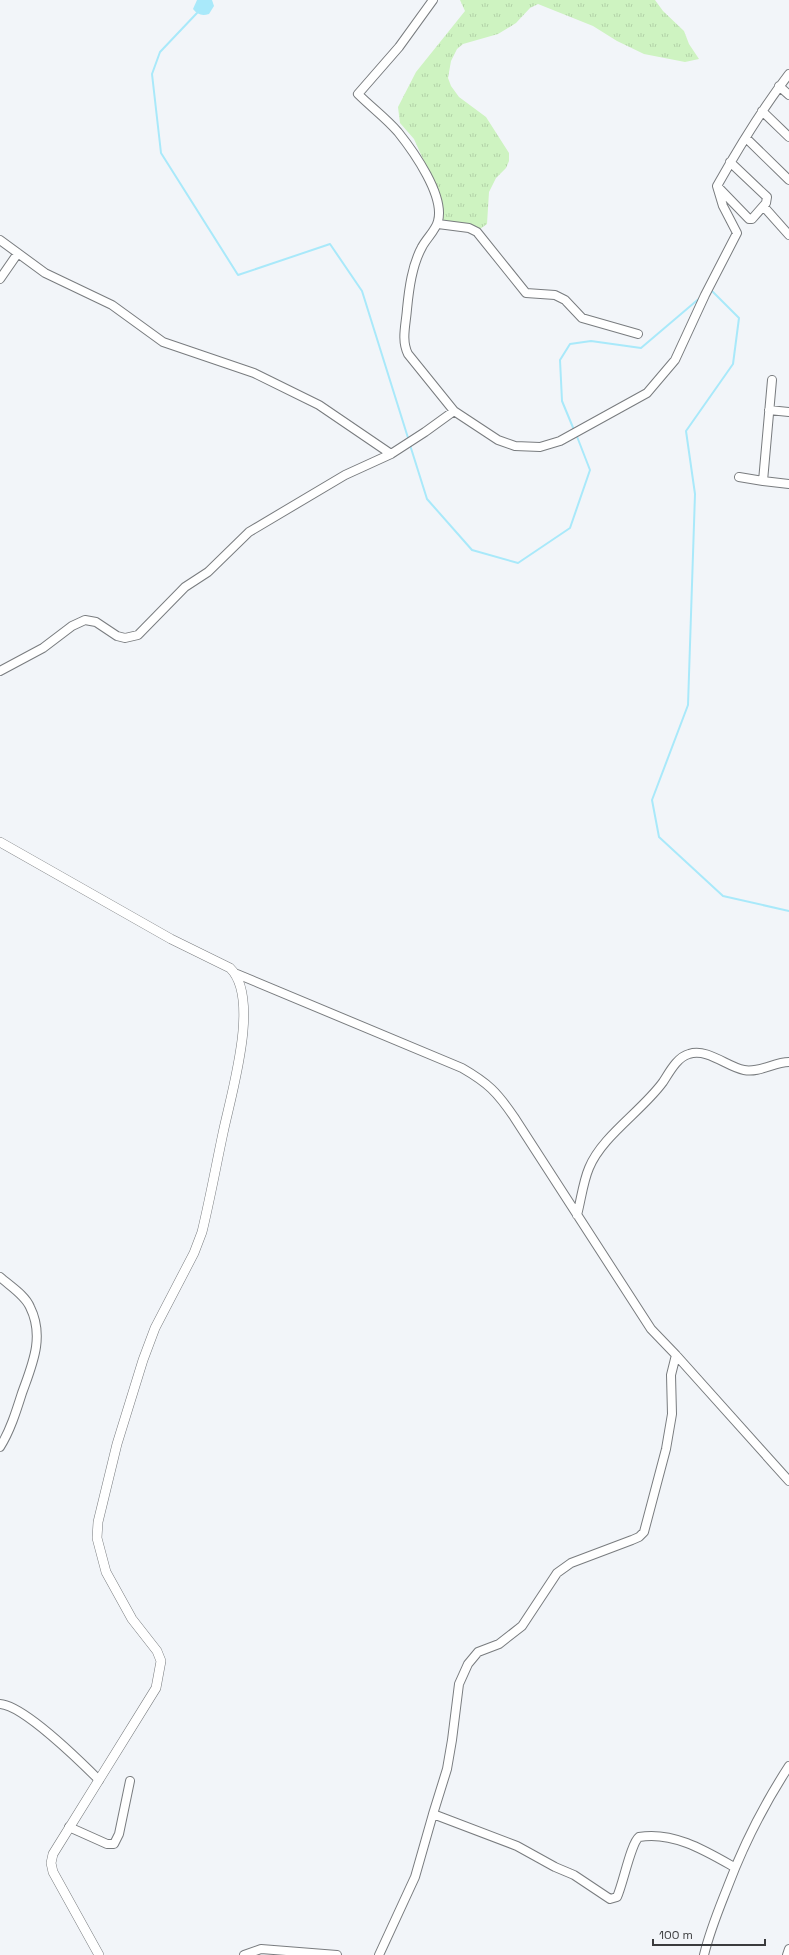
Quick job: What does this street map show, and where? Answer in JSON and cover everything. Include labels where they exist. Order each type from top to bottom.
[{"type":"street","points":[[434,0],[399,46],[358,94],[397,132],[430,181],[438,203],[438,224],[421,248],[414,269],[405,326],[405,348],[408,354],[454,411],[498,440],[515,446],[540,447],[560,441],[647,393],[675,360],[705,295],[737,234],[723,206],[717,186],[730,162],[762,111],[789,74]]},
{"type":"street","points":[[779,86],[789,95]]},
{"type":"street","points":[[762,111],[789,137]]},
{"type":"street","points":[[746,138],[789,180]]},
{"type":"street","points":[[717,186],[749,219],[752,219],[766,203],[767,197],[730,162]]},
{"type":"street","points":[[765,208],[789,235]]},
{"type":"street","points":[[438,224],[469,228],[478,232],[526,293],[556,295],[566,300],[582,318],[638,334]]},
{"type":"street","points":[[0,240],[45,273],[112,305],[163,342],[260,376],[319,405],[391,454]]},
{"type":"street","points":[[0,279],[18,253]]},
{"type":"street","points":[[763,481],[772,380]]},
{"type":"street","points":[[770,410],[789,412]]},
{"type":"street","points":[[0,671],[42,648],[80,621],[85,620],[96,622],[117,636],[125,638],[138,635],[185,587],[208,572],[249,532],[344,475],[391,454],[454,411]]},
{"type":"street","points":[[738,477],[789,484]]},
{"type":"street","points":[[0,842],[171,939],[230,968],[237,974],[462,1068],[485,1082],[501,1099],[514,1117],[651,1329],[789,1481]]},
{"type":"street","points":[[99,1955],[52,1872],[51,1863],[53,1854],[69,1827],[140,1716],[156,1688],[161,1661],[157,1651],[132,1619],[106,1572],[97,1538],[98,1522],[117,1444],[143,1360],[155,1328],[194,1253],[202,1232],[236,1079],[242,1037],[243,1001],[241,985],[237,974]]},
{"type":"street","points":[[578,1215],[589,1168],[602,1147],[662,1084],[675,1064],[684,1057],[689,1054],[701,1054],[744,1070],[761,1069],[782,1062],[789,1062]]},
{"type":"street","points":[[0,1277],[27,1301],[31,1308],[37,1332],[36,1352],[32,1369],[18,1410],[0,1447]]},
{"type":"street","points":[[379,1955],[415,1877],[450,1754],[459,1684],[468,1664],[478,1652],[499,1644],[522,1626],[557,1573],[571,1563],[632,1540],[639,1537],[644,1532],[669,1435],[672,1414],[671,1375],[676,1355]]},
{"type":"street","points":[[0,1704],[12,1707],[55,1739],[98,1780]]},
{"type":"street","points":[[704,1955],[710,1930],[734,1867],[753,1824],[789,1766]]},
{"type":"street","points":[[69,1827],[107,1844],[114,1844],[119,1834],[130,1781]]},
{"type":"street","points":[[433,1814],[517,1846],[555,1867],[574,1875],[610,1899],[617,1897],[626,1875],[633,1846],[639,1837],[665,1837],[685,1842],[706,1851],[734,1867]]},
{"type":"street","points":[[244,1955],[261,1949],[337,1955]]},
{"type":"street","points":[[787,1955],[789,1949]]},
{"type":"green space","points":[[460,0],[655,0],[663,11],[684,31],[689,44],[699,59],[685,62],[644,54],[617,41],[593,26],[538,4],[530,8],[516,23],[498,34],[463,44],[457,49],[451,61],[448,78],[451,86],[459,97],[486,117],[509,153],[509,161],[506,168],[496,178],[489,192],[487,224],[480,229],[442,220],[440,197],[414,139],[400,123],[398,107],[416,72],[465,11]]},
{"type":"water","points":[[197,0],[212,0],[214,6],[209,14],[200,14],[193,9]]},
{"type":"waterway","points":[[197,13],[160,52],[152,74],[161,153],[238,275],[330,244],[362,291],[409,441]]},
{"type":"waterway","points":[[711,290],[739,318],[733,364],[686,431],[695,494],[688,705],[652,800],[659,837],[723,896],[789,911]]},
{"type":"waterway","points":[[574,430],[562,401],[560,360],[570,344],[591,341],[641,348],[701,297]]},
{"type":"waterway","points":[[410,445],[427,499],[472,550],[518,563],[570,528],[590,470],[576,434]]}]
